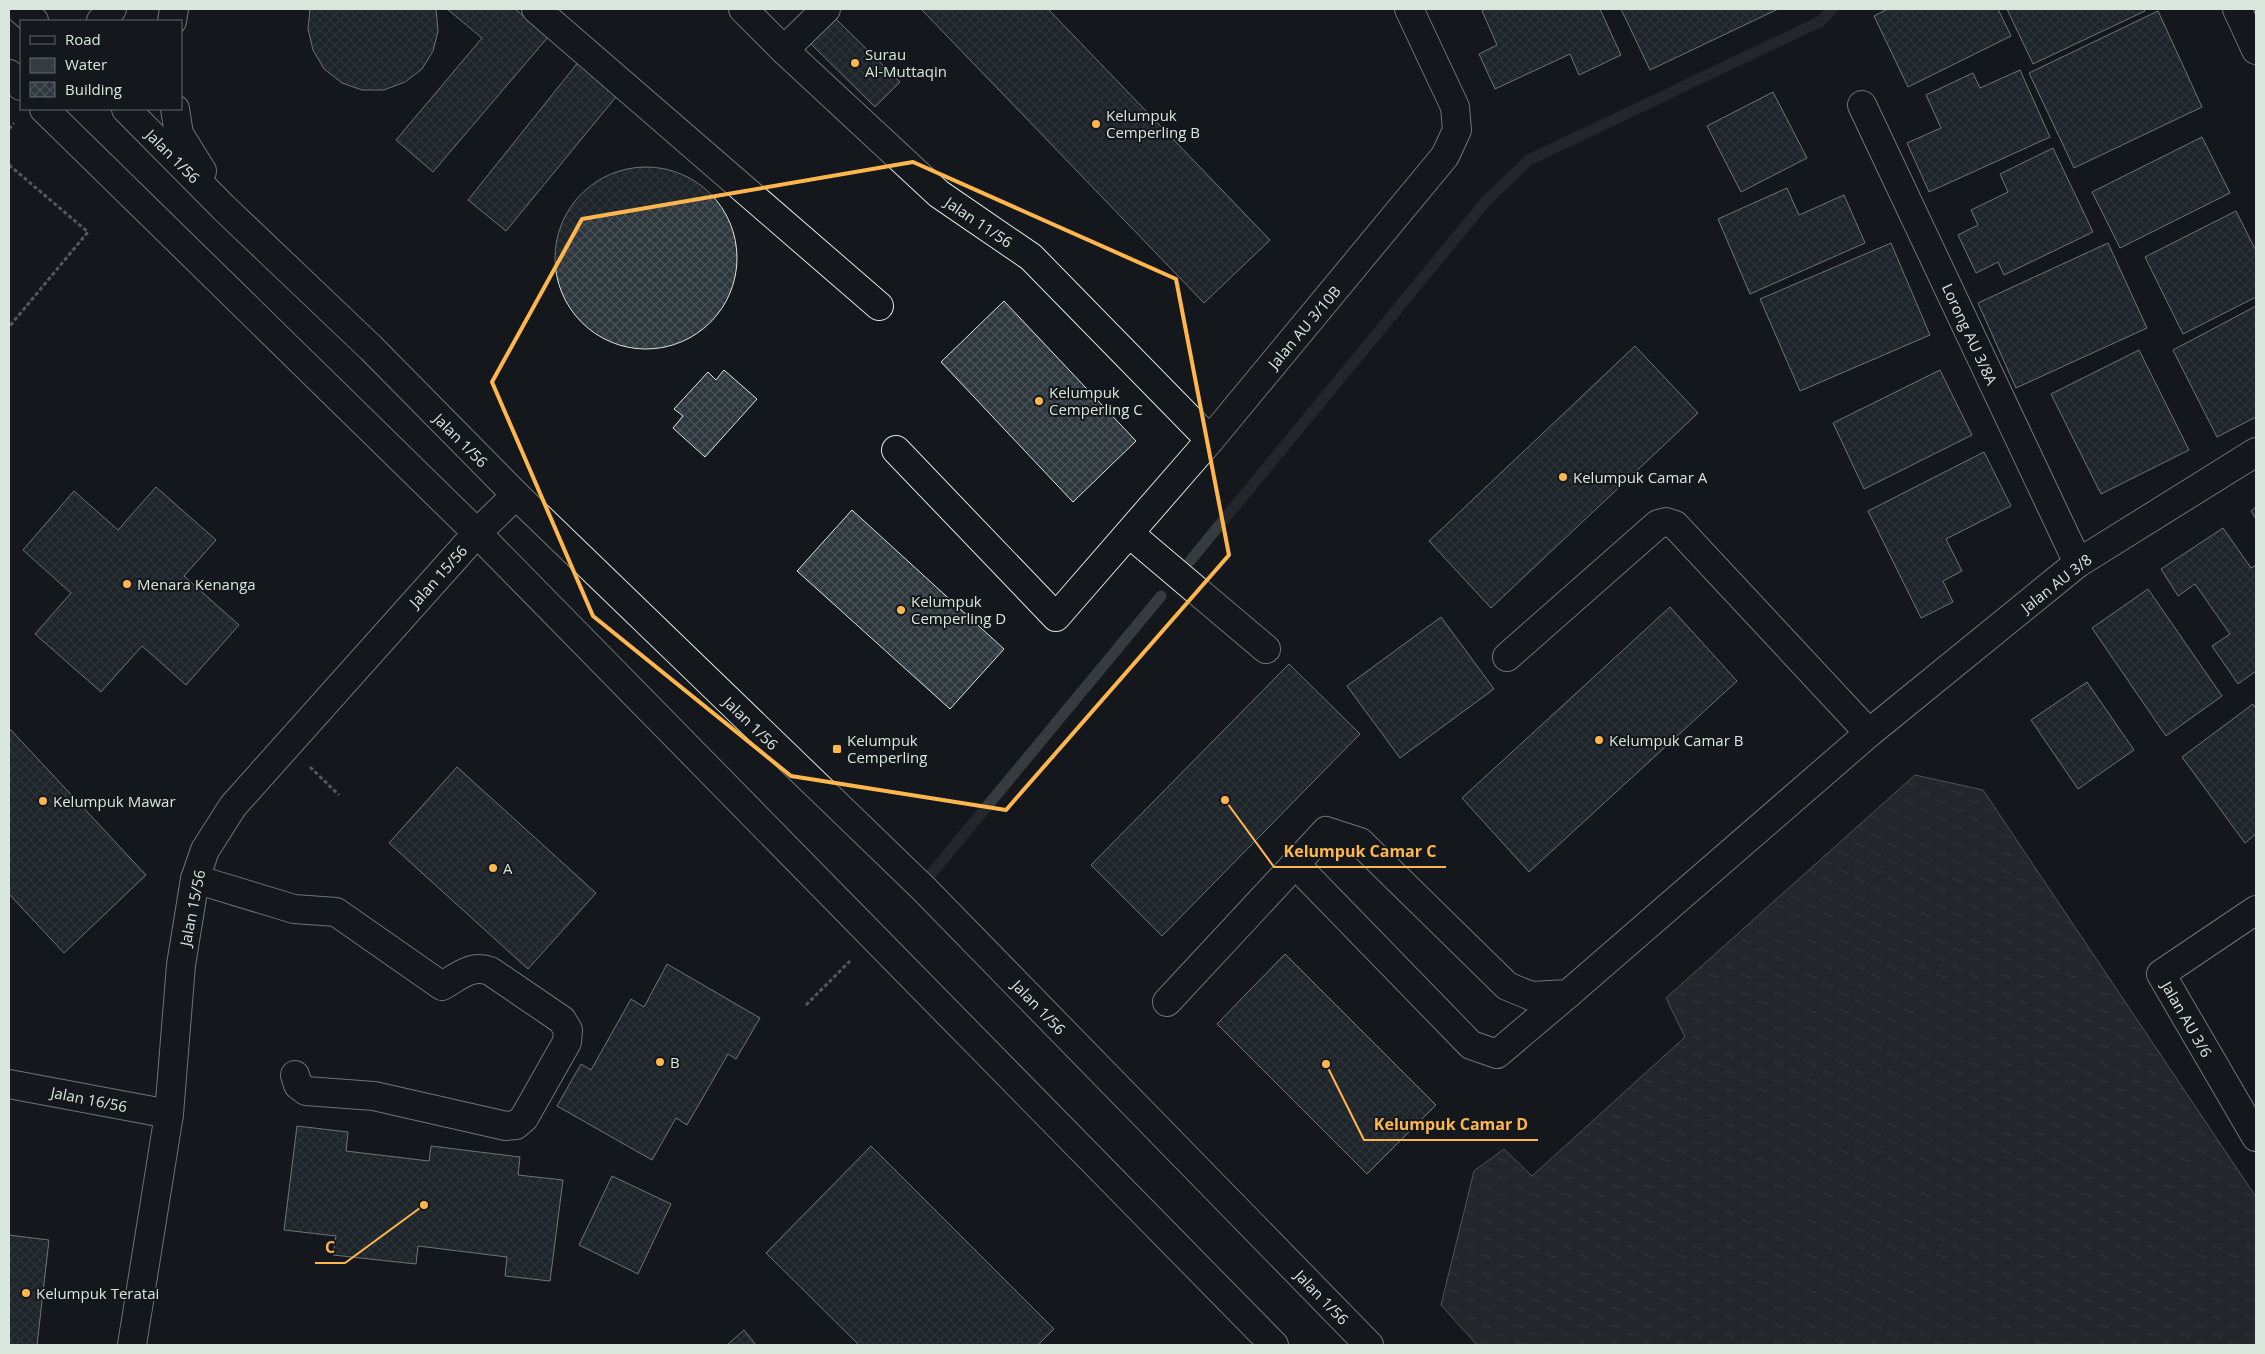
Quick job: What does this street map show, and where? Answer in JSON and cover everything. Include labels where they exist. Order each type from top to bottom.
[{"type":"street","points":[[20,9],[33,20]]},
{"type":"street","points":[[102,20],[112,9]]},
{"type":"street","points":[[536,9],[879,306]]},
{"type":"street","name":"Jalan 11/56","points":[[743,9],[784,50],[938,194],[1031,257],[1210,440]]},
{"type":"street","points":[[784,50],[826,9]]},
{"type":"street","name":"Jalan AU 3/10B","points":[[896,450],[1056,617],[1210,440],[1445,156],[1457,130],[1455,107],[1410,9]]},
{"type":"street","points":[[2237,9],[2256,50]]},
{"type":"street","points":[[9,74],[20,85]]},
{"type":"street","name":"Lorong AU 3/8A","points":[[1862,105],[2078,563]]},
{"type":"street","points":[[45,110],[477,533],[1274,1345]]},
{"type":"street","name":"Jalan 1/56","points":[[127,110],[224,208],[371,348],[516,495],[923,888],[1368,1345]]},
{"type":"street","points":[[175,110],[179,134],[224,208]]},
{"type":"street","name":"Jalan AU 3/8","points":[[1295,864],[1471,1046],[1497,1054],[1869,733],[2078,563],[2256,452]]},
{"type":"street","name":"Jalan 15/56","points":[[132,1345],[169,1114],[181,965],[195,878],[205,850],[233,806],[477,533],[516,495]]},
{"type":"street","points":[[1507,657],[1658,524],[1666,522],[1675,525],[1869,733]]},
{"type":"street","points":[[1130,534],[1266,649]]},
{"type":"street","points":[[1167,1002],[1326,831],[1360,842],[1507,986],[1531,996],[1568,994]]},
{"type":"street","points":[[195,878],[294,909],[336,912],[442,986],[472,968],[490,971],[562,1020],[568,1030],[567,1042],[524,1118],[516,1125],[506,1126],[374,1096],[306,1091],[298,1085],[295,1075]]},
{"type":"street","name":"Jalan AU 3/6","points":[[2256,910],[2161,974],[2256,1137]]},
{"type":"street","name":"Jalan 16/56","points":[[9,1084],[169,1114]]},
{"type":"path","points":[[9,165],[88,232],[9,327]]},
{"type":"path","points":[[806,1005],[874,938]]},
{"type":"highlighted area","points":[[913,162],[1176,279],[1229,555],[1006,810],[791,776],[593,616],[492,382],[582,219]]},
{"type":"water","points":[[1915,775],[1983,790],[2256,1197],[2256,1345],[1477,1345],[1441,1305],[1474,1171],[1504,1149],[1532,1176],[1685,1037],[1666,998]]},
{"type":"building","points":[[310,9],[436,9],[438,31],[433,51],[422,69],[405,82],[384,90],[362,90],[342,83],[324,69],[313,50],[308,29]]},
{"type":"building","points":[[447,9],[515,9],[548,37],[433,172],[396,140],[482,38]]},
{"type":"building","name":"Kelumpuk Cemperling B","points":[[921,9],[1048,9],[1270,240],[1204,303]]},
{"type":"building","points":[[1486,9],[1600,9],[1621,55],[1579,75],[1570,54],[1495,89],[1479,54],[1497,45],[1482,11]]},
{"type":"building","points":[[1621,9],[1778,9],[1650,70]]},
{"type":"building","points":[[1888,9],[1998,9],[2011,36],[1908,87],[1874,16]]},
{"type":"building","points":[[2007,9],[2145,9],[2145,11],[2033,64]]},
{"type":"building","points":[[2158,11],[2202,107],[2074,168],[2029,73]]},
{"type":"building","name":"Surau Al-Muttaqin","points":[[836,19],[900,82],[875,107],[811,44]]},
{"type":"building","points":[[580,60],[620,92],[506,231],[468,200]]},
{"type":"building","points":[[2020,70],[2050,137],[1929,192],[1907,143],[1941,128],[1926,95],[1973,73],[1980,88]]},
{"type":"building","points":[[1773,92],[1807,158],[1741,192],[1707,126]]},
{"type":"building","points":[[2202,137],[2230,193],[2120,248],[2092,192]]},
{"type":"building","points":[[2053,148],[2093,232],[2004,275],[1998,262],[1976,273],[1958,235],[1978,225],[1971,210],[2008,192],[2000,174]]},
{"type":"building","points":[[646,167],[664,169],[681,174],[704,188],[716,200],[730,223],[735,240],[737,258],[735,276],[730,293],[716,316],[704,328],[681,342],[664,347],[646,349],[628,347],[611,342],[588,328],[576,316],[562,293],[557,276],[555,258],[557,240],[562,223],[576,200],[588,188],[611,174],[628,169]]},
{"type":"building","points":[[1787,188],[1799,215],[1844,195],[1865,243],[1750,294],[1718,219]]},
{"type":"building","points":[[2236,211],[2256,251],[2256,297],[2183,334],[2145,257]]},
{"type":"building","points":[[1891,243],[1930,335],[1800,391],[1760,299]]},
{"type":"building","points":[[2108,243],[2147,328],[2016,388],[1978,303]]},
{"type":"building","name":"Kelumpuk Cemperling C","points":[[1004,301],[1136,441],[1073,502],[941,362]]},
{"type":"building","points":[[2256,306],[2256,417],[2217,437],[2173,350]]},
{"type":"building","name":"Kelumpuk Camar A","points":[[1635,346],[1698,413],[1491,608],[1429,541]]},
{"type":"building","points":[[2139,350],[2189,450],[2101,494],[2051,394]]},
{"type":"building","points":[[724,370],[757,399],[705,457],[673,428],[683,416],[674,409],[708,372],[716,380]]},
{"type":"building","points":[[1940,370],[1972,435],[1864,489],[1833,423]]},
{"type":"building","points":[[1984,452],[2011,506],[1946,539],[1962,571],[1943,581],[1953,602],[1921,618],[1868,511]]},
{"type":"building","name":"Menara Kenanga","points":[[156,487],[216,540],[184,576],[239,625],[186,685],[142,646],[101,692],[35,634],[71,593],[23,550],[74,491],[118,530]]},
{"type":"building","points":[[2256,507],[2256,519],[2251,511]]},
{"type":"building","name":"Kelumpuk Cemperling D","points":[[852,510],[1004,649],[950,709],[797,571]]},
{"type":"building","points":[[2223,528],[2251,568],[2256,565],[2256,671],[2238,684],[2212,646],[2230,634],[2195,584],[2178,596],[2161,569]]},
{"type":"building","points":[[2148,589],[2222,696],[2166,736],[2092,628]]},
{"type":"building","name":"Kelumpuk Camar B","points":[[1670,607],[1737,681],[1529,872],[1462,798]]},
{"type":"building","points":[[1441,617],[1494,689],[1400,758],[1347,686]]},
{"type":"building","points":[[1289,664],[1360,734],[1162,936],[1091,865]]},
{"type":"building","points":[[2087,682],[2134,750],[2078,789],[2031,720]]},
{"type":"building","points":[[2253,704],[2256,709],[2256,834],[2245,843],[2182,757]]},
{"type":"building","name":"Kelumpuk Mawar","points":[[9,728],[146,875],[64,953],[9,894]]},
{"type":"building","name":"A","points":[[457,767],[596,893],[528,969],[389,843]]},
{"type":"building","points":[[1285,954],[1436,1105],[1367,1174],[1217,1024]]},
{"type":"building","name":"B","points":[[667,964],[760,1018],[736,1059],[728,1054],[687,1125],[676,1118],[652,1160],[557,1106],[581,1064],[591,1070],[631,999],[644,1007]]},
{"type":"building","points":[[297,1126],[348,1132],[346,1151],[429,1161],[431,1146],[520,1157],[518,1175],[563,1180],[550,1281],[505,1276],[507,1257],[418,1246],[416,1264],[333,1255],[336,1236],[284,1230]]},
{"type":"building","points":[[871,1146],[1054,1329],[1038,1345],[859,1345],[766,1253]]},
{"type":"building","points":[[612,1176],[671,1204],[638,1274],[579,1245]]},
{"type":"building","name":"Kelumpuk Teratai","points":[[9,1235],[49,1240],[37,1345],[9,1345]]},
{"type":"building","points":[[744,1330],[756,1345],[727,1345]]},
{"type":"waterway","points":[[1190,561],[1486,201],[1529,160],[1821,21],[1832,9]]},
{"type":"waterway","points":[[931,874],[1161,596]]},
{"type":"place","name":"Surau Al-Muttaqin","points":[[855,63]]},
{"type":"place","name":"Kelumpuk Cemperling B","points":[[1096,124]]},
{"type":"place","name":"Kelumpuk Cemperling C","points":[[1039,401]]},
{"type":"place","name":"Kelumpuk Camar A","points":[[1563,477]]},
{"type":"place","name":"Menara Kenanga","points":[[127,584]]},
{"type":"place","name":"Kelumpuk Cemperling D","points":[[901,610]]},
{"type":"place","name":"Kelumpuk Camar B","points":[[1599,740]]},
{"type":"place","name":"Kelumpuk Cemperling","points":[[837,749]]},
{"type":"place","name":"Kelumpuk Camar C","points":[[1225,800]]},
{"type":"place","name":"Kelumpuk Mawar","points":[[43,801]]},
{"type":"place","name":"A","points":[[493,868]]},
{"type":"place","name":"B","points":[[660,1062]]},
{"type":"place","name":"Kelumpuk Camar D","points":[[1326,1064]]},
{"type":"place","name":"C","points":[[424,1205]]},
{"type":"place","name":"Kelumpuk Teratai","points":[[26,1293]]}]
